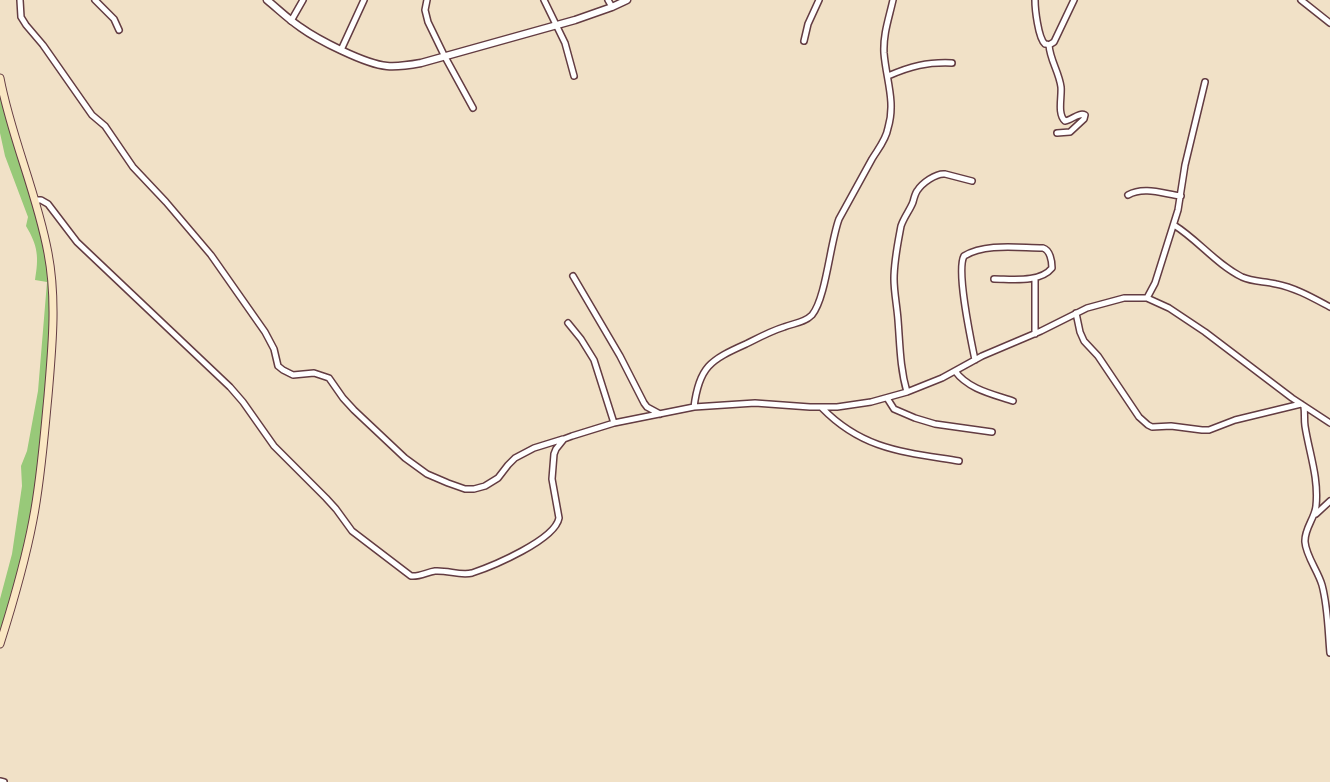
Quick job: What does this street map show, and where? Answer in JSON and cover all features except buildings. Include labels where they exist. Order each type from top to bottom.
[{"type":"main road","points":[[0,78],[9,120],[35,200],[48,254],[53,311],[50,376],[33,518],[24,562],[0,644]]},
{"type":"street","points":[[20,0],[21,17],[26,25],[43,45],[92,114],[106,126],[133,167],[166,202],[210,256],[265,332],[274,349],[278,366],[293,374],[314,373],[329,378],[354,410],[405,458],[427,474],[465,489],[485,486],[498,478],[515,458],[534,448],[614,423],[694,407],[755,403],[822,408],[871,402],[908,392],[942,378],[974,360],[1035,334],[1087,308],[1132,297],[1147,298],[1159,302],[1184,317],[1302,405],[1330,423]]},
{"type":"street","points":[[95,0],[114,19],[119,30]]},
{"type":"street","points":[[267,0],[308,33],[341,50],[385,66],[408,65],[557,25],[612,8],[627,0]]},
{"type":"street","points":[[291,21],[303,0]]},
{"type":"street","points":[[341,50],[364,0]]},
{"type":"street","points":[[427,0],[425,6],[426,17],[473,108]]},
{"type":"street","points":[[544,0],[565,43],[574,76]]},
{"type":"street","points":[[608,0],[612,8]]},
{"type":"street","points":[[804,41],[808,24],[819,0]]},
{"type":"street","points":[[694,407],[696,390],[701,377],[705,369],[716,358],[778,329],[800,323],[814,312],[819,301],[834,231],[888,129],[891,100],[884,41],[893,0]]},
{"type":"street","points":[[1035,0],[1040,36],[1049,45],[1051,59],[1060,81],[1062,118],[1065,121],[1081,114],[1085,115],[1084,119],[1070,132],[1057,133]]},
{"type":"street","points":[[1049,45],[1054,42],[1074,0]]},
{"type":"street","points":[[1301,0],[1330,23]]},
{"type":"street","points":[[888,76],[916,65],[952,63]]},
{"type":"street","points":[[1147,298],[1155,284],[1174,225],[1181,196],[1185,165],[1205,82]]},
{"type":"street","points":[[908,392],[901,362],[894,278],[903,221],[913,204],[917,191],[941,173],[972,181]]},
{"type":"street","points":[[1128,195],[1143,190],[1181,196]]},
{"type":"street","points":[[35,200],[41,200],[48,204],[77,242],[230,387],[274,446],[331,504],[352,531],[411,576],[437,571],[472,573],[493,566],[517,554],[553,530],[560,518],[553,486],[553,461],[556,449],[564,439]]},
{"type":"street","points":[[1174,225],[1214,258],[1242,277],[1251,281],[1275,283],[1299,290],[1330,307]]},
{"type":"street","points":[[974,360],[962,283],[962,262],[964,256],[990,248],[1045,248],[1052,262],[1052,268],[1044,275],[1034,278],[994,279]]},
{"type":"street","points":[[573,276],[620,356],[644,403],[650,410],[660,414]]},
{"type":"street","points":[[1034,278],[1035,334]]},
{"type":"street","points":[[1076,313],[1084,341],[1098,356],[1139,417],[1148,426],[1171,426],[1209,430],[1235,420],[1302,405]]},
{"type":"street","points":[[568,323],[594,360],[614,423]]},
{"type":"street","points":[[955,371],[965,382],[973,387],[1013,402]]},
{"type":"street","points":[[887,398],[894,408],[915,418],[935,424],[992,432]]},
{"type":"street","points":[[1302,405],[1317,493],[1314,516],[1305,542],[1323,587],[1330,653]]},
{"type":"street","points":[[822,408],[838,424],[867,441],[904,452],[959,460]]},
{"type":"street","points":[[1314,516],[1330,501]]},
{"type":"street","points":[[0,781],[4,782]]},
{"type":"green space","points":[[0,78],[41,220],[53,311],[33,518],[0,644],[0,599],[12,554],[22,486],[21,466],[27,451],[38,391],[47,282],[35,280],[37,258],[33,240],[26,226],[28,217],[5,156],[0,133]]}]
